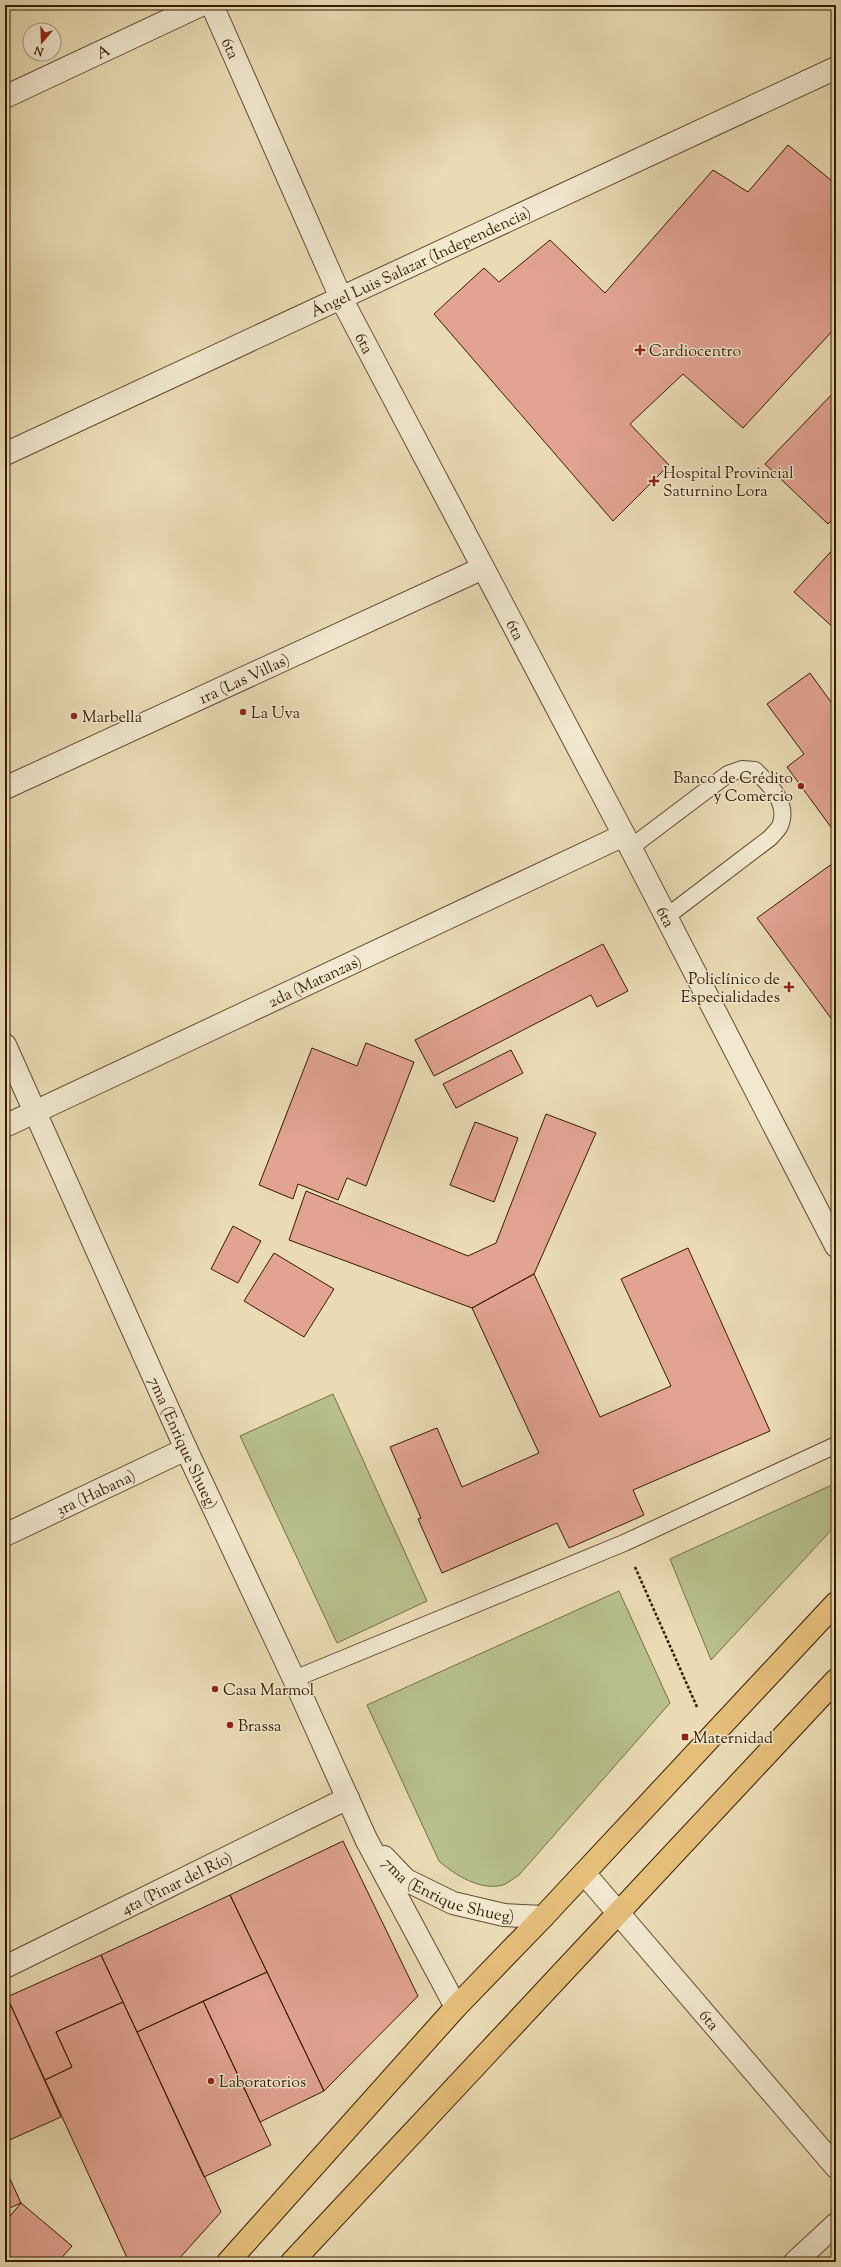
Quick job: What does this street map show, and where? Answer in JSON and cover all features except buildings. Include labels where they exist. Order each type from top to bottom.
[{"type":"main road","points":[[228,2262],[456,2007],[836,1603]]},
{"type":"main road","points":[[292,2262],[836,1680]]},
{"type":"street","name":"A","points":[[5,97],[201,5]]},
{"type":"street","name":"6ta","points":[[212,5],[341,298],[627,841],[836,1246]]},
{"type":"street","name":"Ángel Luis Salazar (Independencia)","points":[[5,454],[836,68]]},
{"type":"street","name":"1ra (Las Villas)","points":[[5,788],[483,568]]},
{"type":"street","name":"2da (Matanzas)","points":[[5,1126],[627,841]]},
{"type":"street","name":"7ma (Enrique Shueg)","points":[[5,1045],[186,1450],[294,1679],[366,1839],[456,2007]]},
{"type":"street","name":"3ra (Habana)","points":[[5,1535],[186,1450]]},
{"type":"street","name":"4ta (Pinar del Río)","points":[[5,1967],[348,1798]]},
{"type":"street","name":"7ma (Enrique Shueg)","points":[[366,1839],[406,1880],[453,1903],[504,1916],[543,1916]]},
{"type":"street","name":"6ta","points":[[584,1872],[618,1914],[836,2167]]},
{"type":"street","points":[[795,2262],[836,2224]]},
{"type":"lane","points":[[627,841],[728,774],[742,769],[755,770],[781,801],[783,812],[781,825],[770,838],[666,917]]},
{"type":"lane","points":[[294,1679],[624,1543],[836,1446]]},
{"type":"path","points":[[624,1543],[710,1737]]},
{"type":"green space","points":[[333,1394],[427,1601],[337,1643],[240,1436]]},
{"type":"green space","points":[[836,1483],[836,1525],[711,1660],[670,1559]]},
{"type":"green space","points":[[619,1591],[670,1703],[519,1875],[503,1885],[486,1886],[477,1884],[453,1872],[439,1861],[367,1705]]},
{"type":"place","name":"Cardiocentro","points":[[640,350]]},
{"type":"place","name":"Hospital Provincial Saturnino Lora","points":[[654,481]]},
{"type":"place","name":"La Uva","points":[[243,712]]},
{"type":"place","name":"Marbella","points":[[74,716]]},
{"type":"place","name":"Banco de Crédito y Comercio","points":[[801,786]]},
{"type":"place","name":"Policlínico de Especialidades","points":[[789,987]]},
{"type":"place","name":"Casa Marmol","points":[[215,1689]]},
{"type":"place","name":"Brassa","points":[[230,1725]]},
{"type":"place","name":"Maternidad","points":[[685,1737]]},
{"type":"place","name":"Laboratorios","points":[[211,2081]]}]
